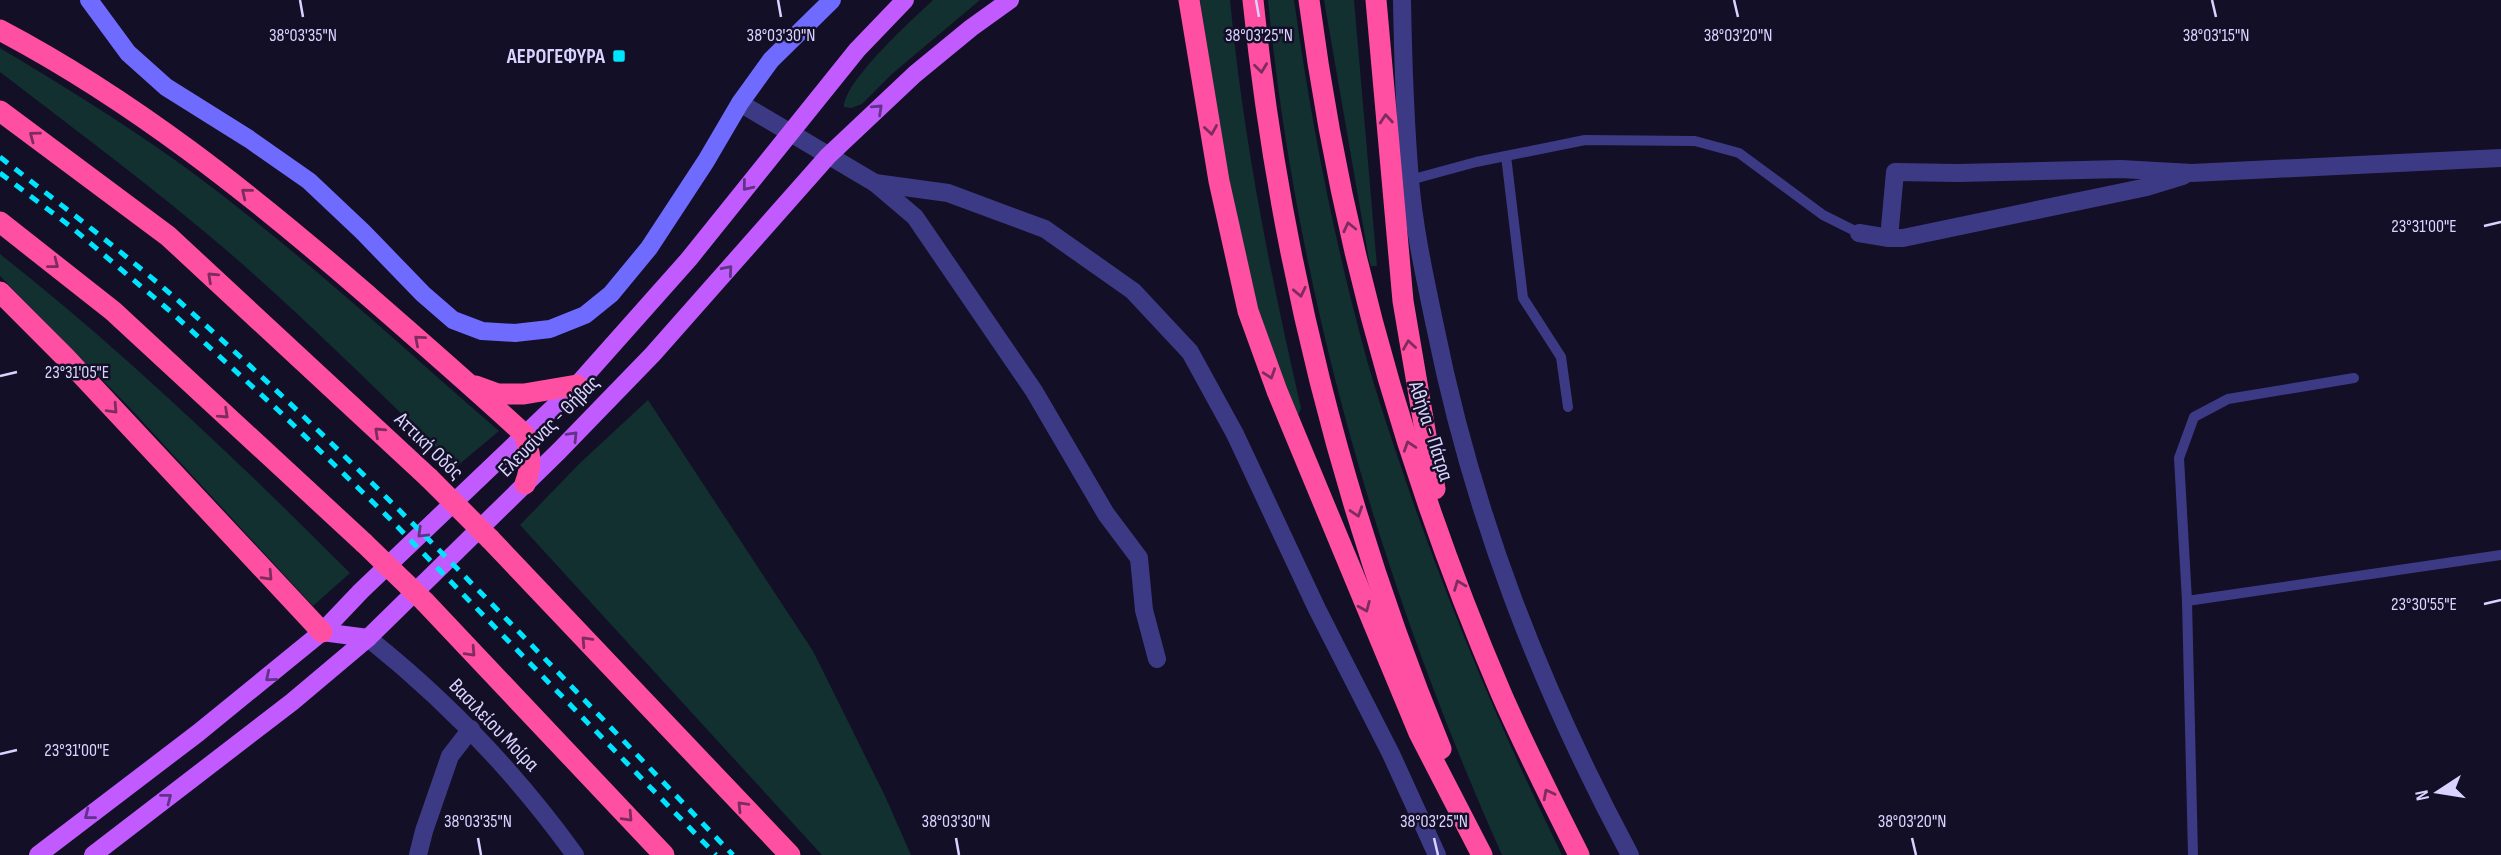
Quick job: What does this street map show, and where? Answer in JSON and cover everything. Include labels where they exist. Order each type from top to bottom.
[{"type":"highway","points":[[1189,0],[1219,181],[1248,311],[1276,391],[1419,733],[1484,855]]},
{"type":"highway","points":[[1253,0],[1278,179],[1299,288],[1326,404],[1405,659],[1484,855]]},
{"type":"highway","name":"Αθήνα - Πάτρα","points":[[1308,0],[1335,167],[1360,275],[1390,384],[1448,557],[1501,693],[1579,855]]},
{"type":"highway","points":[[1376,0],[1403,301],[1448,557]]},
{"type":"highway","points":[[0,30],[36,48],[105,92],[243,190],[471,384],[524,434],[530,456],[525,484]]},
{"type":"highway","name":"Αττική Οδός","points":[[0,111],[168,236],[429,478],[790,855]]},
{"type":"highway","points":[[0,222],[113,311],[364,543],[425,602],[664,855]]},
{"type":"highway","points":[[0,292],[65,357],[322,632]]},
{"type":"highway","points":[[471,384],[498,394],[524,394],[577,385]]},
{"type":"main road","name":"Ελευσίνας - Θήβας","points":[[38,855],[208,726],[322,632],[577,385],[689,259],[857,50],[905,0]]},
{"type":"main road","name":"Ελευσίνας - Θήβας","points":[[93,855],[292,702],[368,638],[653,354],[828,156],[915,74],[1010,0]]},
{"type":"main road","points":[[322,632],[368,638]]},
{"type":"street","points":[[89,0],[128,53],[166,87],[249,139],[309,181],[423,294],[453,320],[482,331],[515,333],[550,329],[584,316],[611,295],[649,248],[740,103],[771,60],[832,0]]},
{"type":"street","points":[[1402,0],[1410,180],[1418,239],[1447,388],[1485,524],[1532,649],[1593,785],[1630,855]]},
{"type":"street","points":[[740,103],[875,183],[915,217],[1034,391],[1106,514],[1139,558],[1144,610],[1157,660]]},
{"type":"street","points":[[1889,238],[1895,172],[2121,169],[2192,173],[2501,158]]},
{"type":"street","points":[[1859,233],[1903,238],[2147,187],[2192,173]]},
{"type":"street","points":[[875,183],[948,193],[1045,229],[1133,291],[1190,352],[1235,434],[1317,609],[1391,754],[1437,855]]},
{"type":"street","name":"Βασιλείου Μοίρα","points":[[368,638],[399,662],[471,729],[541,808],[575,855]]},
{"type":"street","points":[[418,855],[450,756],[471,729]]},
{"type":"lane","points":[[1410,180],[1476,162],[1585,140],[1695,141],[1739,153],[1823,215],[1859,233]]},
{"type":"lane","points":[[1506,156],[1522,299],[1560,357],[1569,407]]},
{"type":"lane","points":[[2193,855],[2187,601],[2179,458],[2194,417],[2228,399],[2354,378]]},
{"type":"lane","points":[[2187,601],[2501,555]]},
{"type":"green space","points":[[933,0],[980,0],[893,73],[862,104],[851,108],[844,107],[855,82],[867,67]]},
{"type":"green space","points":[[1200,0],[1230,0],[1250,154],[1268,256],[1301,408],[1299,414],[1292,413],[1256,307],[1223,149]]},
{"type":"green space","points":[[1268,0],[1294,0],[1314,128],[1340,254],[1372,378],[1412,499],[1482,679],[1562,855],[1502,855],[1458,753],[1418,649],[1350,437],[1323,329],[1281,111]]},
{"type":"green space","points":[[1324,0],[1354,0],[1377,266],[1371,266],[1369,260]]},
{"type":"green space","points":[[0,48],[132,131],[217,191],[340,292],[499,431],[456,467],[313,329],[225,249],[142,181],[0,72]]},
{"type":"green space","points":[[0,254],[91,329],[180,408],[350,573],[313,606],[128,406],[0,276]]},
{"type":"green space","points":[[648,400],[813,651],[885,796],[911,855],[822,855],[520,525],[580,463]]},
{"type":"railway","points":[[0,157],[159,284],[324,436],[462,574],[733,855]]},
{"type":"railway","points":[[0,173],[70,226],[170,311],[279,411],[389,518],[716,855]]},
{"type":"place","name":"ΑΕΡΟΓΕΦΥΡΑ","points":[[619,56]]}]
